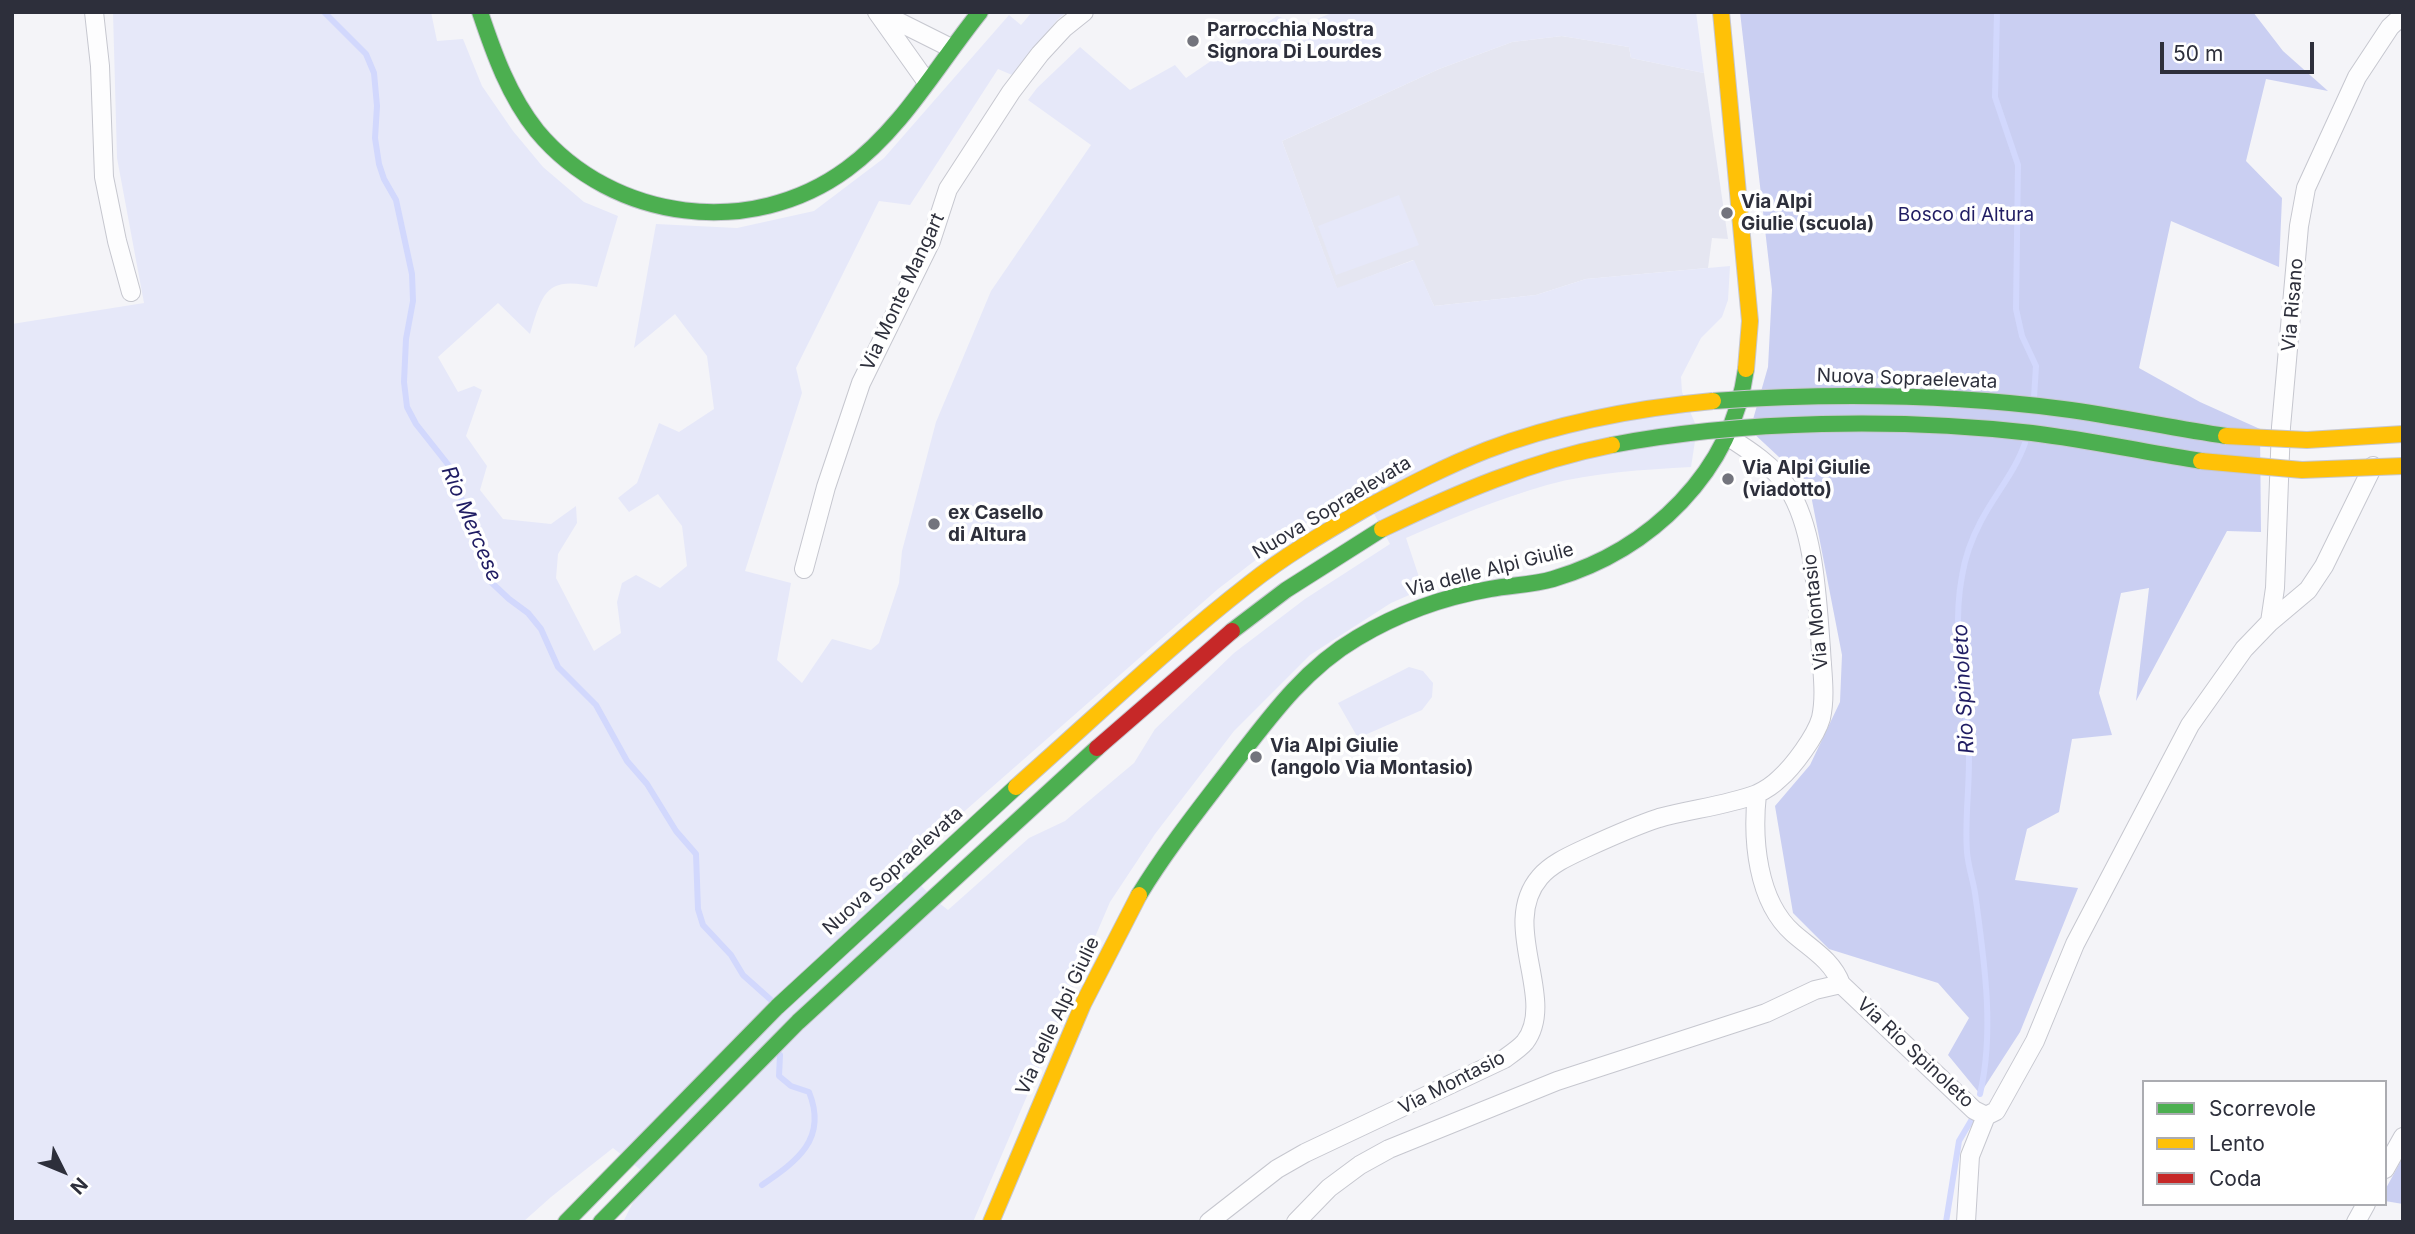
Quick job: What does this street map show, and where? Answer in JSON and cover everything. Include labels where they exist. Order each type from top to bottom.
[{"type":"main road","points":[[480,12],[506,82],[546,141],[588,177],[612,191],[634,201],[667,209],[702,213],[738,212],[794,199],[822,186],[871,149],[980,12]]},
{"type":"main road","name":"Via delle Alpi Giulie","points":[[991,1222],[1086,998],[1147,882],[1181,831],[1295,687],[1325,660],[1365,632],[1403,614],[1482,591],[1549,580],[1578,571],[1619,552],[1647,533],[1677,506],[1700,478],[1727,436],[1740,399],[1748,362],[1750,321],[1721,12]]},
{"type":"main road","name":"Nuova Sopraelevata","points":[[566,1222],[625,1158],[777,1007],[915,878],[1217,609],[1269,569],[1320,535],[1426,476],[1458,462],[1539,433],[1648,410],[1693,403],[1767,398],[1879,396],[1981,401],[2103,415],[2247,438],[2315,442],[2403,434]]},
{"type":"main road","points":[[601,1222],[798,1022],[1077,766],[1234,628],[1321,564],[1382,529],[1442,500],[1528,466],[1584,451],[1671,434],[1829,425],[1961,428],[2062,437],[2252,467],[2403,466]]},
{"type":"street","points":[[94,12],[100,66],[104,177],[131,292]]},
{"type":"street","points":[[878,12],[926,81]]},
{"type":"street","points":[[878,12],[951,48]]},
{"type":"street","name":"Via Monte Mangart","points":[[803,569],[826,487],[861,383],[931,240],[948,189],[1011,92],[1040,54],[1064,28],[1084,12]]},
{"type":"street","name":"Via Risano","points":[[2270,622],[2275,587],[2281,427],[2299,226],[2306,188],[2357,77],[2390,27],[2403,15]]},
{"type":"street","name":"Via Rio Spinoleto","points":[[1296,1222],[1329,1188],[1360,1165],[1389,1149],[1557,1082],[1766,1013],[1815,990],[1841,984],[1974,1110],[1986,1116],[1996,1111],[2035,1041],[2075,944],[2171,757],[2226,671],[2270,622],[2308,590],[2324,566],[2382,446],[2403,424]]},
{"type":"street","name":"Via Montasio","points":[[1209,1222],[1277,1169],[1305,1153],[1504,1059],[1525,1042],[1535,1018],[1525,941],[1525,916],[1530,891],[1540,876],[1561,860],[1659,818],[1735,802],[1757,794],[1779,780],[1800,755],[1821,720],[1824,694],[1811,557],[1803,523],[1788,488],[1768,466],[1727,436]]},
{"type":"street","points":[[1757,794],[1755,834],[1759,864],[1768,894],[1779,917],[1792,933],[1808,944],[1837,972],[1841,984]]},
{"type":"street","points":[[1966,1222],[1970,1156],[1986,1116]]},
{"type":"street","points":[[2387,1165],[2403,1137]]},
{"type":"street","points":[[2356,1222],[2364,1206]]},
{"type":"shaded area","points":[[113,12],[431,12],[437,41],[463,39],[482,86],[513,131],[543,167],[584,202],[618,216],[597,287],[580,284],[557,285],[544,297],[530,334],[498,303],[438,357],[458,392],[474,386],[482,390],[466,436],[487,466],[480,490],[503,519],[551,524],[576,506],[577,523],[558,554],[556,578],[594,651],[621,633],[617,602],[622,583],[636,575],[660,588],[687,566],[682,526],[658,494],[629,512],[618,498],[637,483],[659,423],[679,432],[714,409],[707,356],[675,314],[634,348],[656,224],[737,228],[814,211],[884,158],[1009,15],[1021,25],[1032,12],[1067,12],[1058,19],[1012,75],[998,69],[910,205],[879,201],[796,368],[802,393],[745,571],[791,583],[777,660],[802,683],[832,639],[871,650],[879,643],[899,583],[902,551],[936,422],[991,291],[1091,145],[1028,100],[1080,47],[1130,90],[1175,65],[1186,78],[1277,16],[1302,25],[1334,12],[1696,12],[1704,73],[1631,58],[1629,47],[1562,36],[1512,42],[1439,69],[1282,141],[1337,288],[1414,260],[1434,306],[1536,295],[1586,279],[1730,266],[1728,300],[1722,317],[1701,338],[1681,377],[1682,392],[1697,428],[1691,467],[1601,474],[1547,485],[1475,509],[1406,538],[1423,589],[1391,603],[1310,655],[1234,731],[1155,834],[1110,902],[973,1222],[623,1222],[647,1175],[613,1148],[523,1222],[12,1222],[12,324],[144,303],[117,158]],"holes":[[[1362,491],[1390,544],[1305,599],[1234,653],[1155,729],[1134,763],[1065,821],[1029,838],[948,910],[902,866],[1218,589],[1296,529]]]},
{"type":"shaded area","points":[[1562,36],[1629,47],[1631,58],[1704,73],[1728,239],[1712,238],[1708,268],[1586,279],[1536,295],[1434,306],[1413,260],[1337,289],[1282,141],[1439,69],[1512,42]]},
{"type":"shaded area","points":[[1399,195],[1419,245],[1336,275],[1318,226]]},
{"type":"shaded area","points":[[1409,667],[1423,671],[1433,683],[1432,697],[1422,710],[1358,738],[1338,703]]},
{"type":"green space","name":"Bosco di Altura","points":[[1740,12],[2253,12],[2283,51],[2328,91],[2266,79],[2246,161],[2282,198],[2279,267],[2171,221],[2139,368],[2200,402],[2260,429],[2261,532],[2227,531],[2136,701],[2149,588],[2121,593],[2099,693],[2112,735],[2072,739],[2059,812],[2027,829],[2015,880],[2078,888],[2020,1032],[1980,1094],[1948,1055],[1969,1018],[1938,983],[1829,949],[1793,913],[1775,806],[1810,765],[1840,702],[1842,655],[1809,485],[1750,430],[1768,367],[1772,290]]},
{"type":"green space","points":[[2403,1157],[2403,1204],[2387,1201],[2387,1186]]},
{"type":"waterway","name":"Rio Mercese","points":[[324,12],[366,54],[374,73],[377,106],[375,138],[379,164],[396,200],[412,274],[413,301],[406,339],[404,382],[407,407],[416,424],[450,467],[492,583],[528,613],[541,629],[558,667],[596,705],[627,761],[647,784],[676,831],[696,854],[698,909],[703,925],[731,955],[743,975],[771,1000]]},
{"type":"waterway","name":"Rio Spinoleto","points":[[1997,12],[1995,97],[2018,165],[2016,309],[2022,336],[2036,366],[2034,398]]},
{"type":"waterway","name":"Rio Spinoleto","points":[[1980,1094],[1987,1045],[1987,994],[1975,893],[1967,852],[1969,750],[1959,656],[1959,596],[1965,562],[1975,534],[1986,511],[2016,464],[2025,443]]},
{"type":"waterway","name":"Rio Mercese","points":[[762,1185],[787,1167],[806,1147],[815,1123],[809,1092],[791,1086],[779,1076],[780,1055]]},
{"type":"waterway","name":"Rio Spinoleto","points":[[1946,1222],[1959,1141],[1975,1114]]},
{"type":"traffic: fast","points":[[480,12],[497,59],[518,104],[537,131],[568,162],[604,185],[643,201],[685,210],[727,212],[769,205],[810,191],[847,169],[867,153],[902,115],[980,12]]},
{"type":"traffic: fast","points":[[1139,895],[1184,829],[1274,713],[1304,679],[1338,650],[1388,621],[1438,602],[1473,592],[1545,581],[1589,566],[1623,548],[1653,527],[1681,502],[1705,473],[1724,441],[1738,406],[1746,369]]},
{"type":"traffic: fast","points":[[1713,401],[1844,396],[1975,400],[2083,412],[2226,436]]},
{"type":"traffic: fast","points":[[1612,445],[1714,430],[1767,426],[1929,425],[2032,433],[2201,461]]},
{"type":"traffic: fast","points":[[1232,631],[1286,590],[1382,529]]},
{"type":"traffic: fast","points":[[601,1222],[798,1022],[1097,748]]},
{"type":"traffic: fast","points":[[566,1222],[777,1007],[1016,787]]},
{"type":"traffic: slow","points":[[1721,12],[1750,321],[1746,369]]},
{"type":"traffic: slow","points":[[1370,506],[1427,476],[1514,440],[1627,412],[1713,401]]},
{"type":"traffic: slow","points":[[2226,436],[2307,440],[2403,434]]},
{"type":"traffic: slow","points":[[1382,529],[1523,469],[1612,445]]},
{"type":"traffic: slow","points":[[2201,461],[2302,470],[2403,466]]},
{"type":"traffic: slow","points":[[1016,787],[1160,658],[1249,584],[1293,552],[1370,506]]},
{"type":"traffic: slow","points":[[991,1222],[1083,1004],[1139,895]]},
{"type":"traffic: jam","points":[[1097,748],[1232,631]]},
{"type":"place","name":"Parrocchia Nostra Signora Di Lourdes","points":[[1193,41]]},
{"type":"place","name":"Via Alpi Giulie (scuola)","points":[[1727,213]]},
{"type":"place","name":"Via Alpi Giulie (viadotto)","points":[[1728,479]]},
{"type":"place","name":"ex Casello di Altura","points":[[934,524]]},
{"type":"place","name":"Via Alpi Giulie (angolo Via Montasio)","points":[[1256,757]]}]
